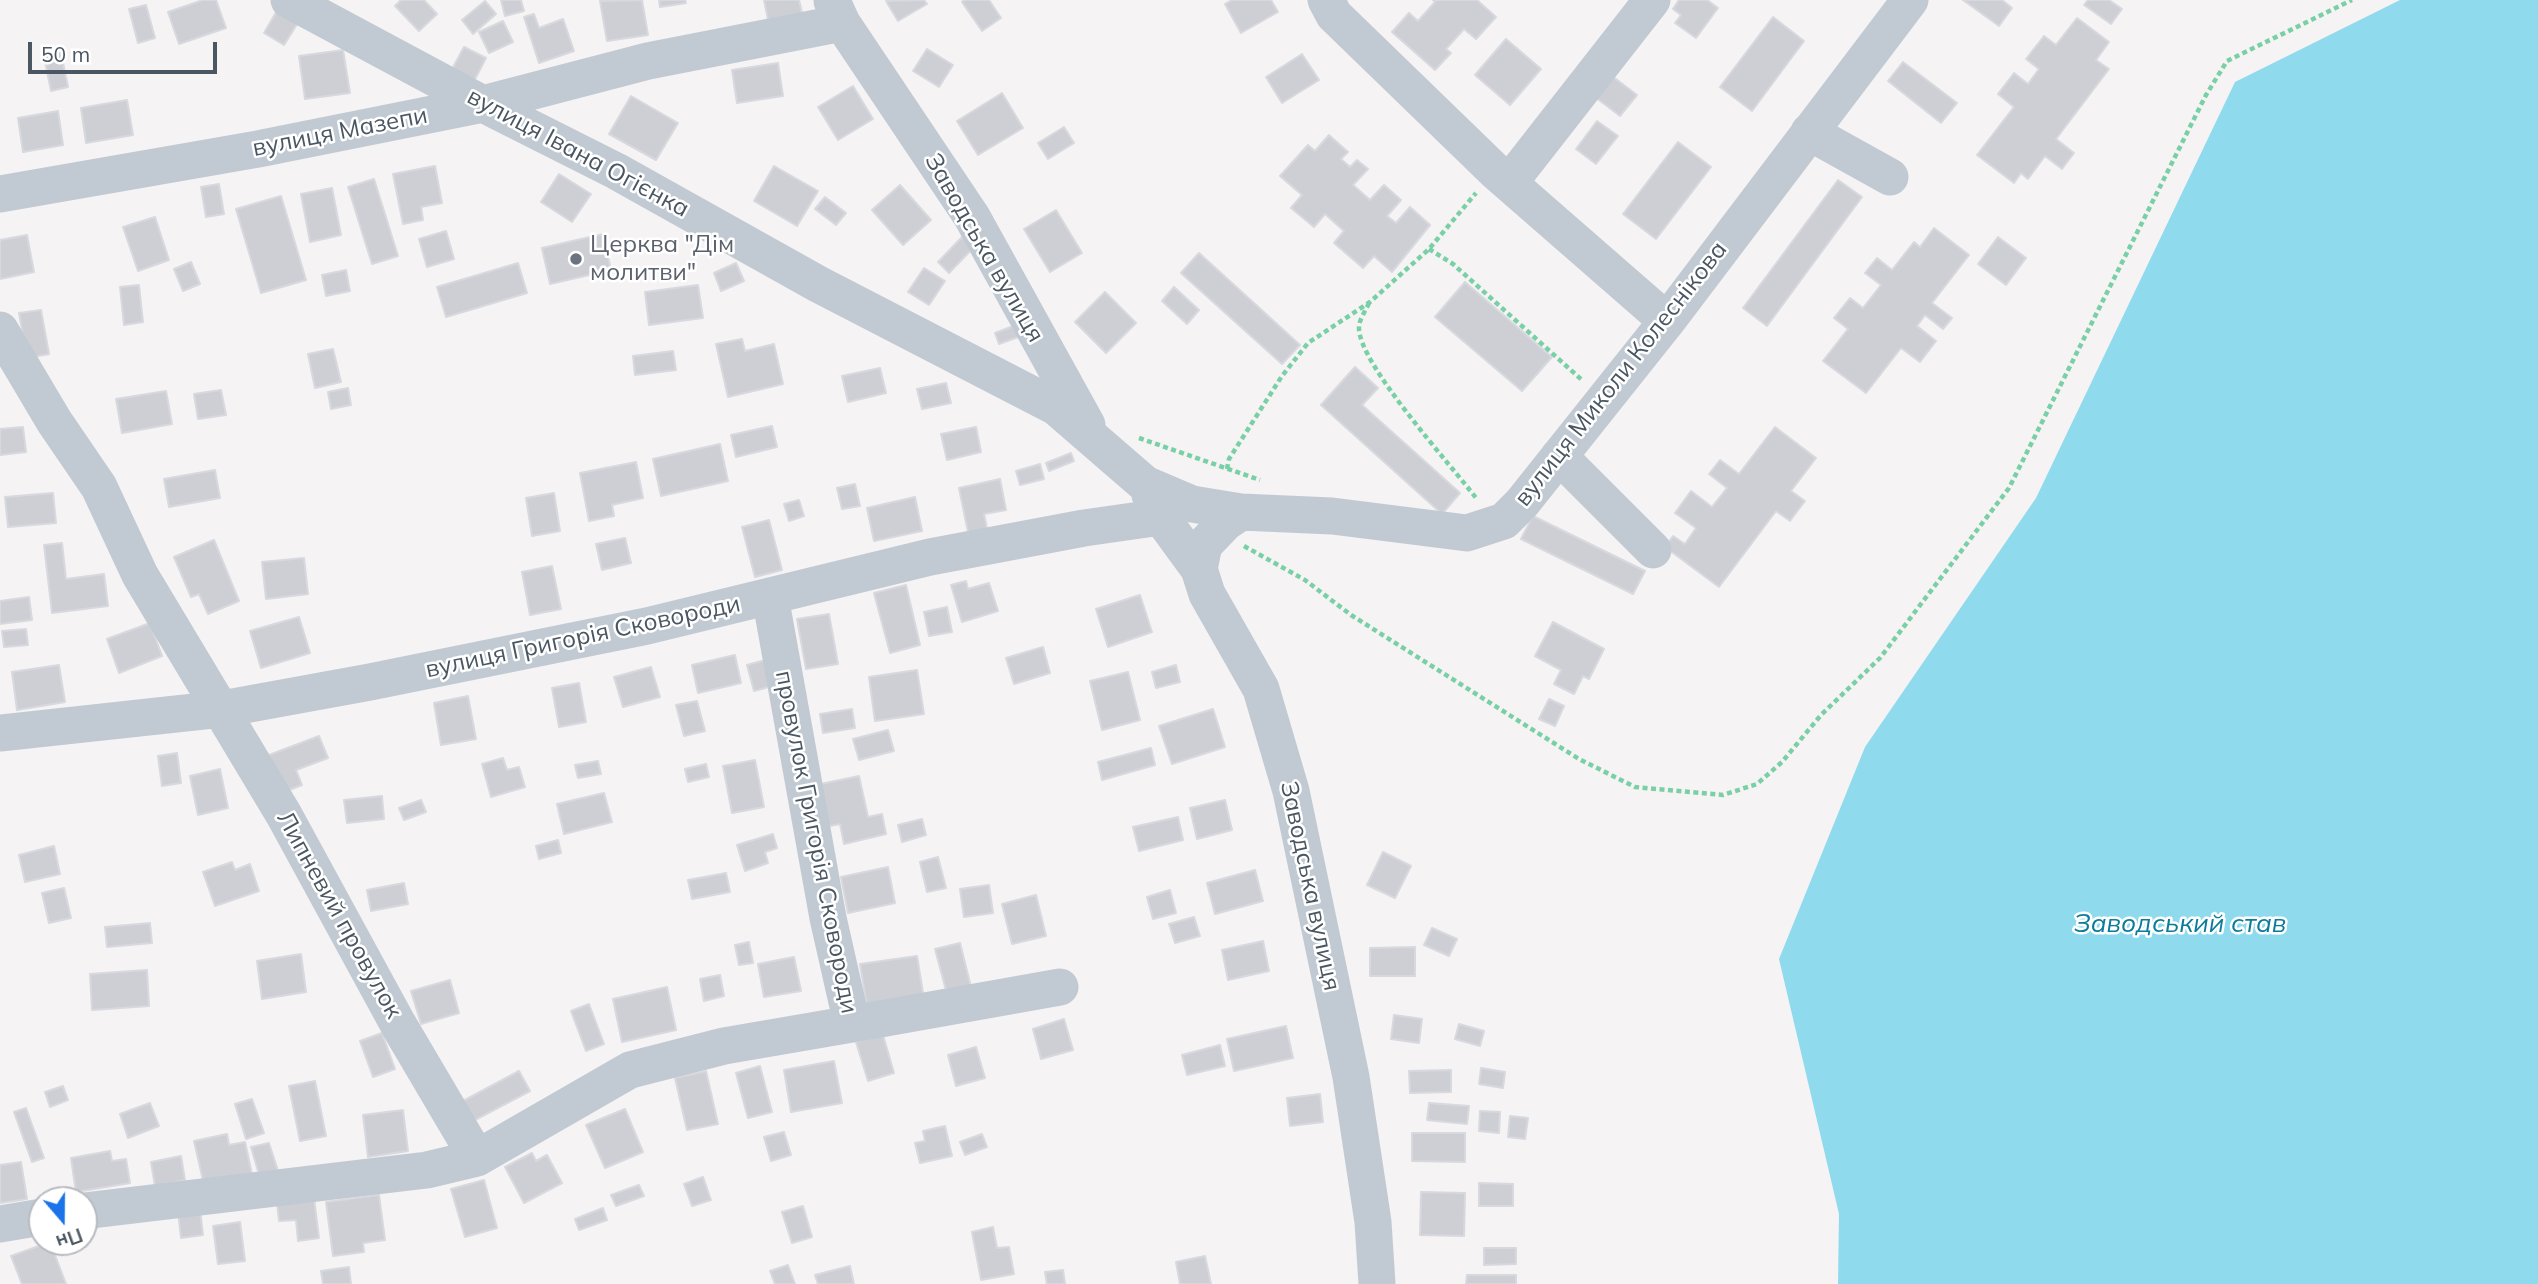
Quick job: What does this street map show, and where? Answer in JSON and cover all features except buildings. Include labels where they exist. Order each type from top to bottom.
[{"type":"street","name":"вулиця Івана Огієнка","points":[[289,0],[483,104],[616,170],[818,284],[1056,407],[1122,447]]},
{"type":"street","points":[[1502,177],[1652,0]]},
{"type":"street","name":"вулиця Миколи Колеснікова","points":[[1145,484],[1229,522],[1332,516],[1467,533],[1504,521],[1667,321],[1910,0]]},
{"type":"street","points":[[1336,5],[1502,177],[1667,321]]},
{"type":"street","name":"вулиця Мазепи","points":[[0,194],[258,149],[483,104],[837,11]]},
{"type":"street","name":"Заводська вулиця","points":[[837,11],[972,217],[1082,420],[1122,447]]},
{"type":"street","points":[[1809,132],[1890,177]]},
{"type":"street","name":"Липневий провулок","points":[[0,330],[54,421],[99,487],[140,575],[284,815],[398,1024],[477,1158]]},
{"type":"street","points":[[1122,447],[1145,484]]},
{"type":"street","points":[[1559,456],[1653,550]]},
{"type":"street","name":"Заводська вулиця","points":[[1145,484],[1161,517],[1199,569],[1207,594],[1261,689],[1291,791],[1351,1077],[1373,1222],[1377,1284]]},
{"type":"street","name":"вулиця Григорія Сковороди","points":[[0,733],[222,709],[647,626],[929,557],[1139,518],[1161,517]]},
{"type":"street","points":[[1199,569],[1204,545],[1229,522]]},
{"type":"street","name":"провулок Григорія Сковороди","points":[[477,1158],[630,1069],[724,1046],[852,1024],[828,918],[770,596]]},
{"type":"street","points":[[852,1024],[1060,987]]},
{"type":"street","points":[[98,1210],[427,1170],[477,1158]]},
{"type":"street","points":[[0,1224],[28,1219]]},
{"type":"path","points":[[1229,522],[1233,542],[1253,549],[1305,580],[1351,615],[1579,759],[1635,787],[1723,795],[1758,784],[1782,762],[1821,715],[1880,659],[2009,488],[2206,95],[2228,61],[2351,0]]},
{"type":"path","points":[[1227,469],[1229,459],[1282,376],[1308,343],[1370,302],[1502,177]]},
{"type":"path","points":[[1429,249],[1453,264],[1604,400]]},
{"type":"path","points":[[1370,302],[1359,326],[1363,348],[1390,391],[1479,501],[1504,521]]},
{"type":"path","points":[[1122,447],[1227,469],[1272,485]]},
{"type":"water","name":"Заводський став","points":[[2400,0],[2538,0],[2538,1284],[1838,1284],[1839,1214],[1779,959],[1865,747],[2036,498],[2235,82]]},
{"type":"place","name":"Церква \"Дім молитви\"","points":[[576,259]]}]
